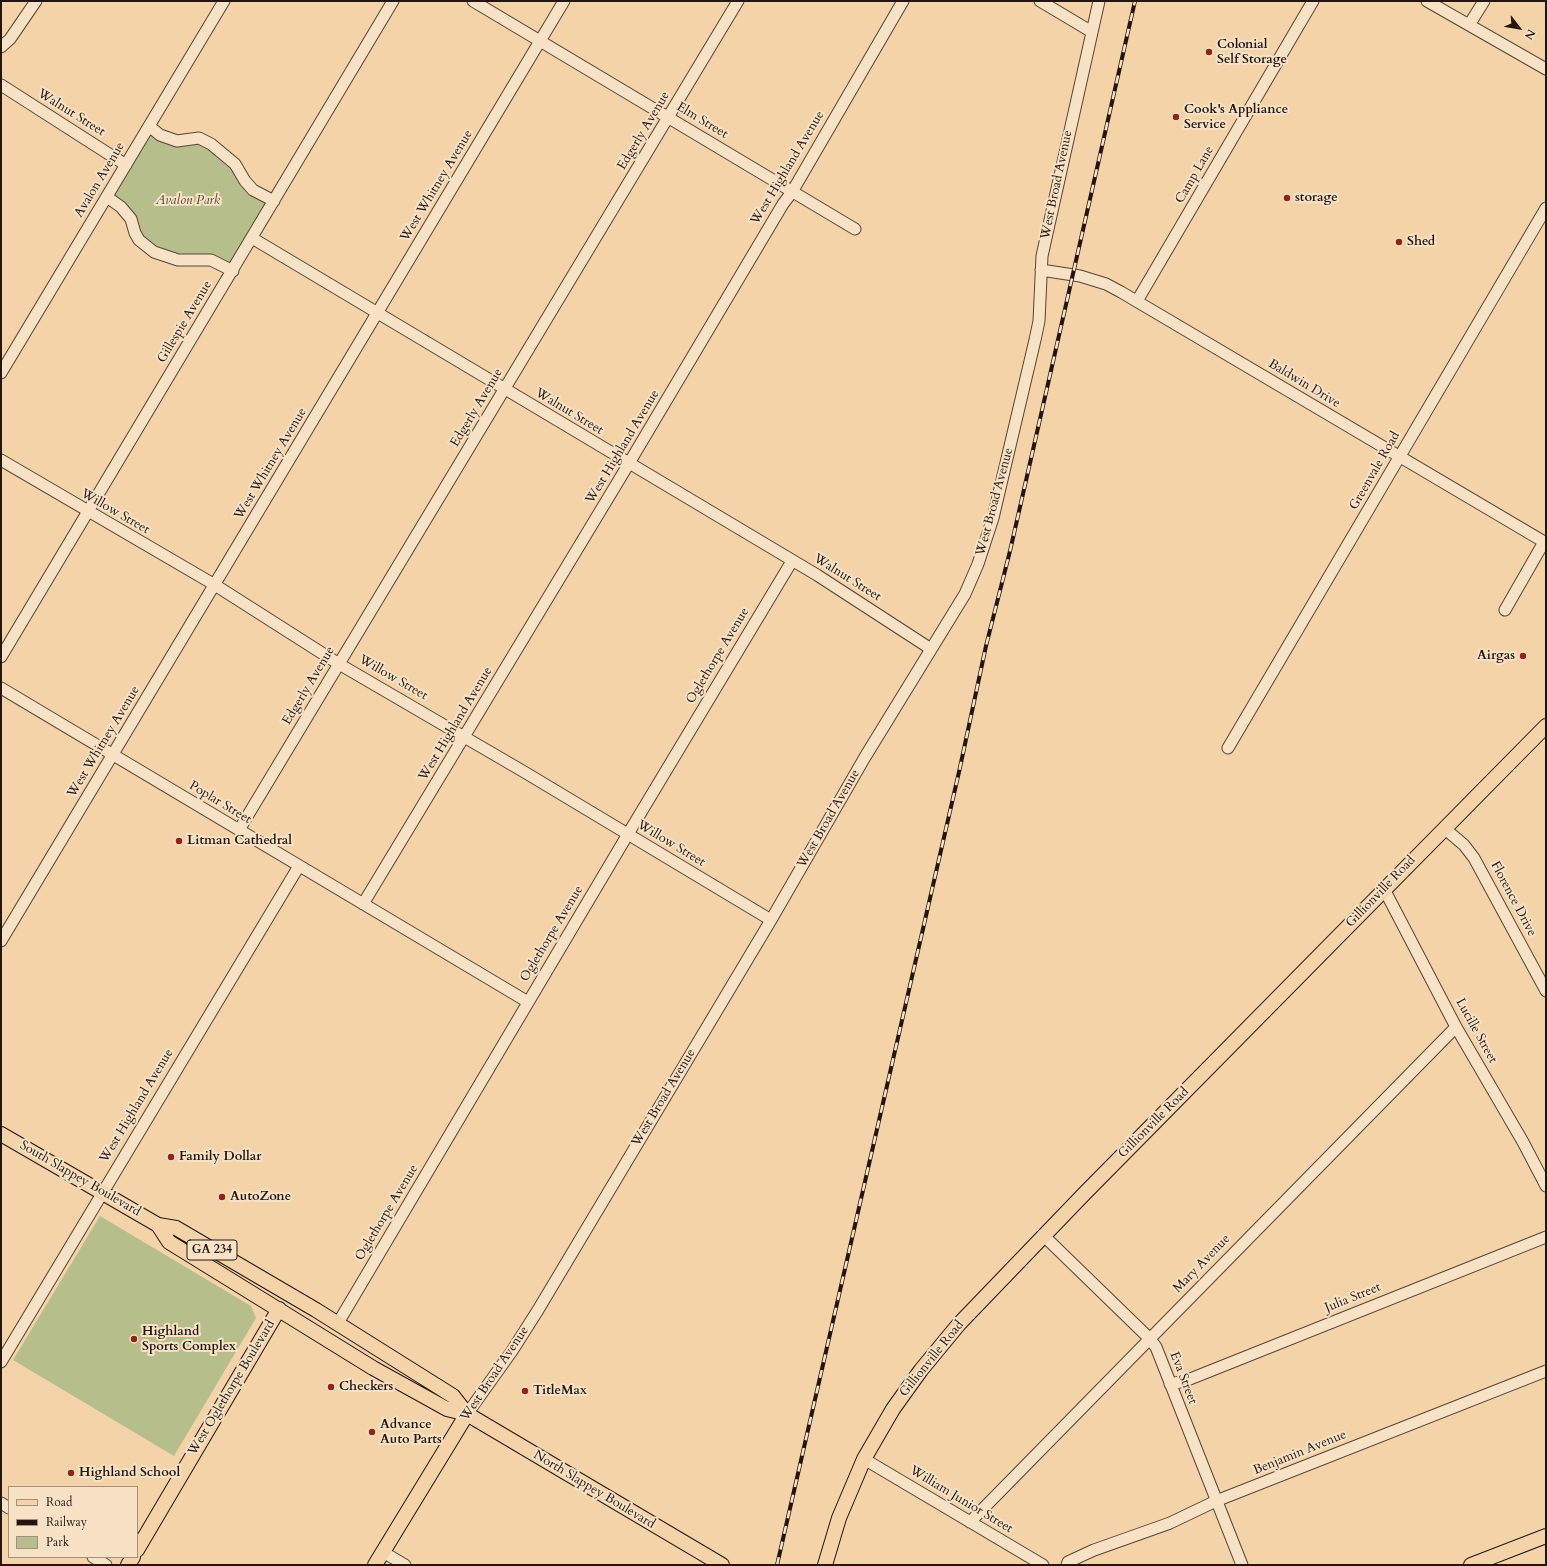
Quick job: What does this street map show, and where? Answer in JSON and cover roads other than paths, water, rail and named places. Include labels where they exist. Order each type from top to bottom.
[{"type":"main road","name":"Gillionville Road","points":[[824,1564],[841,1511],[864,1459],[893,1409],[920,1370],[960,1324],[1044,1236],[1546,726]]},
{"type":"main road","name":"South Slappey Boulevard","points":[[1,1134],[158,1225],[176,1228],[310,1307]]},
{"type":"main road","name":"South Slappey Boulevard","points":[[158,1225],[169,1242],[279,1309]]},
{"type":"main road","points":[[264,1280],[279,1309],[310,1307]]},
{"type":"main road","name":"North Slappey Boulevard","points":[[310,1307],[338,1323],[453,1396],[467,1414]]},
{"type":"main road","name":"North Slappey Boulevard","points":[[279,1309],[373,1368],[447,1409],[467,1414],[722,1565]]},
{"type":"main road","name":"West Oglethorpe Boulevard","points":[[138,1548],[279,1309]]},
{"type":"main road","name":"West Broad Avenue","points":[[376,1565],[467,1414]]},
{"type":"main road","points":[[1471,1565],[1546,1536]]},
{"type":"street","points":[[1,47],[10,39],[36,1]]},
{"type":"street","name":"Avalon Avenue","points":[[1,373],[224,1]]},
{"type":"street","name":"Gillespie Avenue","points":[[1,657],[393,1]]},
{"type":"street","name":"Elm Street","points":[[473,1],[855,229]]},
{"type":"street","name":"West Whitney Avenue","points":[[1,941],[378,314],[564,1]]},
{"type":"street","name":"Edgerly Avenue","points":[[239,830],[738,1]]},
{"type":"street","name":"West Highland Avenue","points":[[363,904],[465,737],[783,204],[792,192],[903,1]]},
{"type":"street","points":[[1040,1],[1092,32]]},
{"type":"street","name":"West Broad Avenue","points":[[467,1414],[508,1357],[538,1310],[771,920],[865,757],[965,594],[978,564],[993,518],[1039,321],[1041,270],[1044,248],[1099,1]]},
{"type":"street","name":"Camp Lane","points":[[1137,301],[1313,1]]},
{"type":"street","points":[[1427,1],[1546,69]]},
{"type":"street","points":[[1469,25],[1484,1]]},
{"type":"street","name":"Walnut Street","points":[[1,85],[126,165]]},
{"type":"street","points":[[149,126],[160,135],[177,141],[199,138],[211,144],[235,164],[245,181],[253,190],[274,201]]},
{"type":"street","points":[[107,197],[121,207],[131,219],[135,233],[139,240],[154,252],[178,260],[211,260],[233,271]]},
{"type":"street","name":"Greenvale Road","points":[[1228,748],[1546,208]]},
{"type":"street","name":"Walnut Street","points":[[252,238],[628,464],[817,575],[931,649]]},
{"type":"street","name":"Baldwin Drive","points":[[1041,270],[1065,273],[1092,279],[1106,284],[1545,543]]},
{"type":"street","name":"Willow Street","points":[[1,460],[215,585],[339,664],[465,737],[771,920]]},
{"type":"street","points":[[1505,610],[1545,543]]},
{"type":"street","name":"Oglethorpe Avenue","points":[[338,1323],[792,561]]},
{"type":"street","name":"Poplar Street","points":[[1,688],[528,1002]]},
{"type":"street","name":"Florence Drive","points":[[1444,828],[1464,845],[1474,858],[1546,991]]},
{"type":"street","name":"West Highland Avenue","points":[[1,1362],[299,866]]},
{"type":"street","name":"Lucille Street","points":[[1384,889],[1456,1026],[1523,1142],[1546,1186]]},
{"type":"street","name":"Mary Avenue","points":[[970,1522],[1456,1026]]},
{"type":"street","name":"Eva Street","points":[[1044,1236],[1149,1338],[1156,1347],[1242,1565]]},
{"type":"street","name":"Julia Street","points":[[1170,1384],[1185,1381],[1546,1237]]},
{"type":"street","name":"Benjamin Avenue","points":[[1066,1564],[1094,1550],[1170,1523],[1216,1501],[1546,1371]]},
{"type":"street","name":"William Junior Street","points":[[864,1459],[1043,1565]]},
{"type":"street","points":[[383,1552],[405,1565]]},
{"type":"street","points":[[95,1558],[106,1565]]},
{"type":"railway","points":[[777,1565],[959,772],[986,646],[1010,551],[1135,1]]},
{"type":"place","name":"Colonial Self Storage","points":[[1209,52]]},
{"type":"place","name":"Cook's Appliance Service","points":[[1176,117]]},
{"type":"place","name":"storage","points":[[1287,198]]},
{"type":"place","name":"Shed","points":[[1399,242]]},
{"type":"place","name":"Airgas","points":[[1523,656]]},
{"type":"place","name":"Litman Cathedral","points":[[179,841]]},
{"type":"place","name":"Family Dollar","points":[[171,1157]]},
{"type":"place","name":"AutoZone","points":[[222,1197]]},
{"type":"place","name":"Highland Sports Complex","points":[[134,1339]]},
{"type":"place","name":"Checkers","points":[[331,1387]]},
{"type":"place","name":"TitleMax","points":[[525,1391]]},
{"type":"place","name":"Advance Auto Parts","points":[[372,1432]]},
{"type":"place","name":"Highland School","points":[[71,1473]]},
{"type":"park label","name":"Avalon Park","points":[[188,201]]}]
